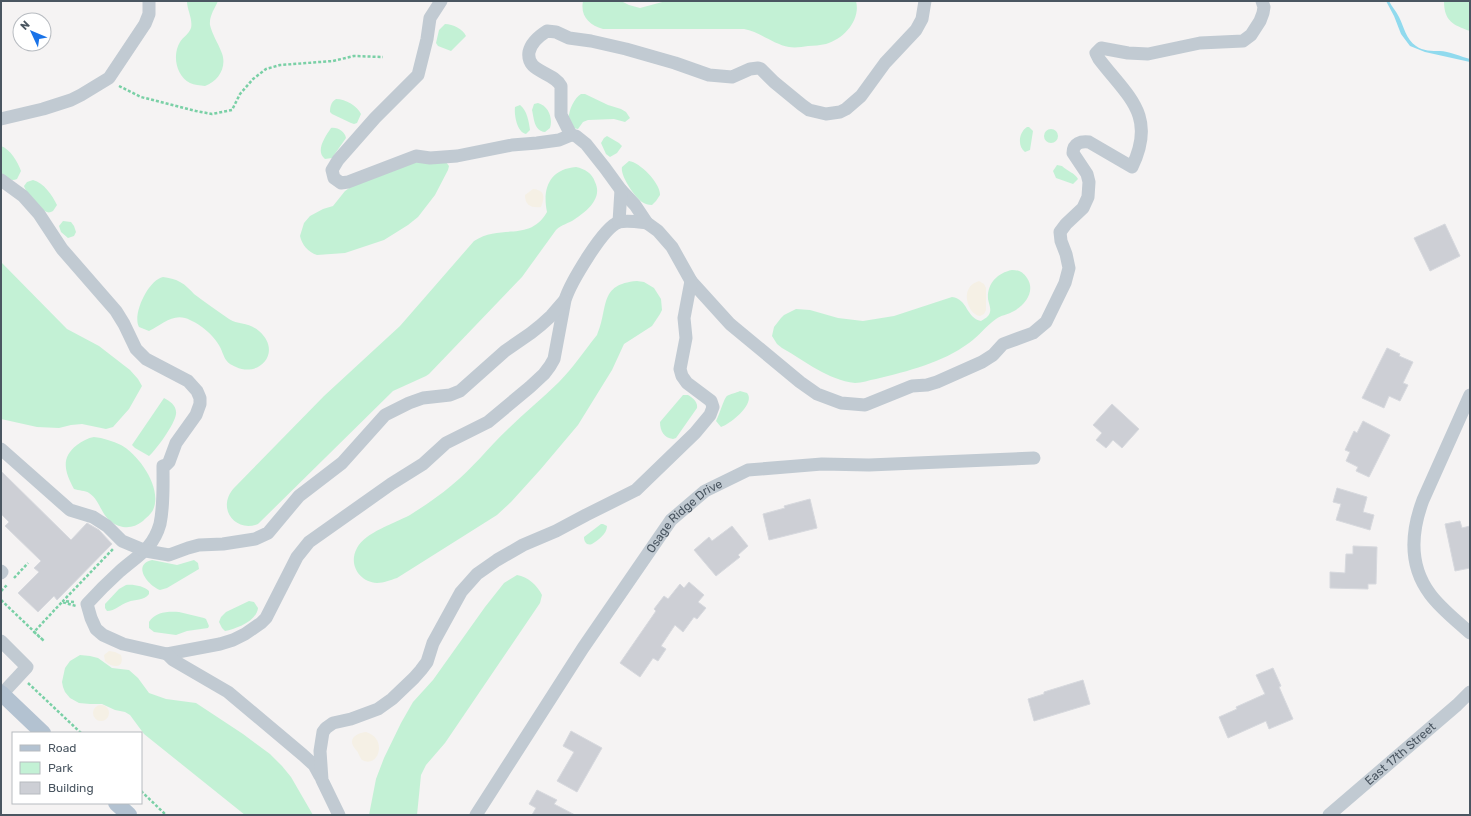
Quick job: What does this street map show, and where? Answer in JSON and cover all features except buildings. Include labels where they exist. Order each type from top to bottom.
[{"type":"main road","points":[[2,694],[42,732]]},
{"type":"main road","points":[[117,804],[129,815]]},
{"type":"street","points":[[1,120],[71,100],[109,78],[145,24],[149,14],[149,1]]},
{"type":"street","points":[[441,1],[430,18],[427,39],[418,75],[374,118],[338,160],[332,170],[334,178],[341,183],[348,182],[416,156],[430,158],[457,156],[512,144],[537,143],[558,140],[570,135],[576,136],[586,144],[621,190],[635,205],[647,223],[658,231],[672,247],[691,281],[736,330],[809,389],[824,397],[859,405],[870,403],[912,386],[932,384],[962,372],[987,360],[1006,342],[1028,336],[1042,327],[1046,322],[1064,283],[1069,268],[1061,241],[1060,232],[1066,224],[1083,208],[1088,197],[1089,186],[1087,174],[1073,152],[1075,145],[1082,141],[1089,142],[1132,167],[1138,152],[1142,125],[1137,109],[1128,94],[1099,59],[1096,53],[1098,50],[1101,48],[1128,54],[1148,54],[1200,43],[1243,41],[1250,35],[1260,21],[1263,13],[1262,1]]},
{"type":"street","points":[[570,135],[561,115],[562,89],[559,82],[536,69],[530,62],[530,47],[538,38],[547,32],[556,32],[569,38],[626,49],[709,74],[732,77],[750,69],[758,68],[809,110],[826,114],[834,114],[846,110],[861,96],[885,63],[916,30],[922,19],[925,1]]},
{"type":"street","points":[[1,180],[23,196],[39,214],[62,249],[116,311],[136,349],[146,359],[154,364],[188,381],[199,393],[200,404],[196,415],[176,443],[169,462],[166,466],[163,466],[160,524],[155,537],[146,551],[120,571],[87,604],[96,629],[103,635],[123,644],[167,654],[229,642],[255,628],[266,618],[297,557],[309,542],[391,484],[423,464],[446,442],[488,422],[535,383],[550,366],[554,359],[568,289],[588,258],[603,237],[619,222],[647,223]]},
{"type":"street","points":[[619,222],[621,190]]},
{"type":"street","points":[[322,780],[320,751],[323,732],[334,723],[351,719],[378,709],[392,699],[414,678],[427,662],[433,643],[460,592],[473,578],[497,560],[523,545],[556,531],[586,514],[636,490],[695,433],[710,415],[713,407],[711,401],[687,383],[682,376],[680,369],[686,338],[684,318],[691,281]]},
{"type":"street","points":[[1,449],[70,510],[93,517],[106,526],[122,541],[146,551],[169,555],[199,545],[247,541],[265,535],[273,528],[299,496],[342,463],[385,415],[409,403],[424,398],[450,395],[460,391],[505,351],[541,325],[565,300]]},
{"type":"street","points":[[1470,395],[1416,518],[1414,546],[1416,562],[1421,578],[1430,594],[1470,633]]},
{"type":"street","name":"Osage Ridge Drive","points":[[476,815],[583,648],[671,520],[705,491],[748,470],[822,464],[869,465],[1034,458]]},
{"type":"street","points":[[1,641],[27,667],[2,694]]},
{"type":"street","points":[[167,654],[173,660],[232,695],[304,755],[314,765],[339,815]]},
{"type":"street","name":"East 17th Street","points":[[1329,815],[1457,705],[1470,692]]},
{"type":"path","points":[[109,78],[121,88],[141,97],[212,114],[232,110],[240,94],[252,79],[266,69],[280,65],[333,61],[354,56],[383,57]]},
{"type":"path","points":[[81,603],[63,601],[115,547]]},
{"type":"path","points":[[1,600],[44,641],[34,632],[62,602],[82,607]]},
{"type":"path","points":[[24,679],[79,732]]},
{"type":"path","points":[[142,792],[166,815]]},
{"type":"green space","points":[[187,1],[218,1],[211,15],[210,25],[223,57],[223,67],[218,77],[210,84],[205,86],[192,84],[185,80],[177,65],[176,53],[178,47],[181,40],[191,28]]},
{"type":"green space","points":[[583,1],[621,1],[640,8],[666,1],[856,1],[857,8],[856,15],[850,28],[839,38],[826,44],[815,46],[789,47],[744,29],[603,29],[594,25],[584,15],[582,6]]},
{"type":"green space","points":[[1444,1],[1470,1],[1470,31],[1459,27],[1448,18],[1444,8]]},
{"type":"green space","points":[[445,24],[457,27],[463,31],[466,36],[451,51],[438,46],[436,43],[439,30]]},
{"type":"green space","points":[[581,94],[585,94],[608,105],[621,109],[626,112],[630,118],[625,122],[614,119],[588,120],[583,122],[578,129],[573,128],[569,122],[569,114],[574,102]]},
{"type":"green space","points":[[336,99],[347,102],[357,108],[361,114],[357,123],[351,123],[330,112],[331,105]]},
{"type":"green space","points":[[538,103],[545,107],[549,113],[551,121],[550,128],[545,132],[541,131],[537,127],[534,120],[532,110],[534,104]]},
{"type":"green space","points":[[520,105],[526,113],[529,123],[530,130],[526,134],[523,133],[518,127],[516,119],[515,107]]},
{"type":"green space","points":[[1027,127],[1033,131],[1030,150],[1025,152],[1022,149],[1020,139],[1022,132]]},
{"type":"green space","points":[[331,128],[341,130],[346,138],[332,158],[325,159],[322,156],[321,148]]},
{"type":"green space","points":[[1048,129],[1054,129],[1058,133],[1058,139],[1054,143],[1048,143],[1044,139],[1044,133]]},
{"type":"green space","points":[[607,136],[622,146],[617,153],[610,157],[606,154],[601,143]]},
{"type":"green space","points":[[1,146],[13,156],[21,171],[15,180],[6,177],[1,173]]},
{"type":"green space","points":[[416,160],[446,162],[449,166],[435,195],[418,217],[408,225],[384,240],[345,253],[317,255],[306,248],[300,236],[304,223],[310,216],[323,209],[333,206],[345,191],[355,184]]},
{"type":"green space","points":[[629,161],[634,162],[644,169],[657,185],[660,195],[652,205],[645,204],[639,199],[623,176],[622,167]]},
{"type":"green space","points":[[1057,165],[1062,166],[1075,175],[1078,179],[1073,184],[1056,178],[1053,171]]},
{"type":"green space","points":[[576,167],[585,170],[590,174],[594,179],[597,188],[595,199],[589,208],[575,219],[556,230],[522,277],[429,374],[393,391],[258,524],[250,526],[242,525],[236,522],[228,511],[227,503],[234,488],[324,396],[400,326],[474,241],[494,233],[523,230],[532,227],[540,221],[547,212],[546,195],[550,181],[560,172]]},
{"type":"green space","points":[[33,180],[41,184],[53,197],[57,205],[53,211],[44,211],[37,205],[27,192],[24,186],[27,182]]},
{"type":"green space","points":[[63,221],[71,222],[74,226],[76,232],[74,236],[68,238],[61,232],[59,226]]},
{"type":"green space","points":[[1,262],[67,329],[99,346],[130,370],[138,379],[142,386],[129,409],[113,427],[106,429],[82,424],[59,428],[37,427],[1,419]]},
{"type":"green space","points":[[1012,270],[1022,273],[1027,278],[1029,283],[1030,293],[1028,298],[1021,306],[996,319],[973,340],[959,350],[924,366],[900,373],[860,383],[845,381],[826,374],[782,348],[777,344],[772,336],[774,327],[781,318],[796,309],[810,310],[838,318],[863,321],[894,316],[952,297],[961,301],[972,316],[981,321],[988,317],[990,312],[988,294],[991,284],[1002,274]]},
{"type":"green space","points":[[163,277],[174,279],[182,283],[194,294],[232,321],[251,326],[259,331],[266,339],[269,347],[268,355],[265,361],[260,366],[253,369],[245,369],[232,365],[225,359],[217,342],[210,334],[200,326],[185,318],[180,317],[171,319],[149,331],[139,327],[137,322],[138,315],[143,299],[152,284]]},
{"type":"green space","points":[[637,281],[644,282],[654,288],[661,299],[662,310],[660,314],[652,326],[624,344],[612,370],[578,425],[511,502],[497,515],[397,578],[377,583],[371,582],[360,576],[354,560],[357,548],[361,542],[380,529],[410,515],[421,508],[467,472],[507,430],[559,382],[574,365],[597,335],[610,292],[616,287],[625,283]]},
{"type":"green space","points":[[740,391],[747,393],[749,397],[748,402],[736,418],[721,427],[716,421],[726,397]]},
{"type":"green space","points":[[683,395],[688,395],[693,399],[697,404],[697,408],[676,438],[673,439],[663,434],[660,422]]},
{"type":"green space","points":[[164,398],[171,402],[174,406],[176,411],[175,418],[165,436],[149,456],[132,445]]},
{"type":"green space","points":[[94,437],[121,445],[135,456],[148,473],[155,492],[153,510],[143,521],[136,525],[123,527],[110,521],[94,497],[87,492],[74,489],[68,477],[66,460],[68,455],[79,444]]},
{"type":"green space","points":[[601,524],[607,526],[604,534],[592,544],[587,544],[584,537]]},
{"type":"green space","points":[[152,560],[177,565],[194,560],[198,563],[199,569],[167,588],[160,590],[147,580],[142,571],[143,566]]},
{"type":"green space","points":[[517,575],[532,582],[538,588],[542,595],[540,603],[445,743],[426,765],[421,775],[417,815],[369,815],[376,779],[384,758],[413,702],[433,680],[504,583]]},
{"type":"green space","points":[[126,585],[135,585],[147,589],[149,594],[145,598],[128,602],[113,610],[107,611],[105,604],[119,589]]},
{"type":"green space","points":[[249,601],[254,602],[258,608],[254,617],[245,624],[225,631],[219,622],[221,617],[226,612]]},
{"type":"green space","points":[[166,612],[179,612],[206,619],[209,626],[208,628],[187,631],[176,635],[154,632],[149,628],[149,622],[158,614]]},
{"type":"green space","points":[[80,655],[98,658],[112,668],[129,670],[138,678],[149,693],[166,699],[196,703],[243,734],[270,754],[282,766],[291,777],[313,815],[245,815],[144,734],[130,715],[102,704],[79,703],[70,698],[65,692],[62,682],[65,668],[70,661]]},
{"type":"sand","points":[[533,189],[542,192],[543,200],[541,207],[532,207],[526,202],[525,195]]},
{"type":"sand","points":[[979,281],[984,284],[986,288],[986,310],[984,314],[980,316],[972,311],[967,300],[969,289],[973,284]]},
{"type":"sand","points":[[109,651],[121,655],[122,659],[120,665],[111,665],[105,661],[104,655]]},
{"type":"sand","points":[[98,705],[104,705],[109,710],[107,719],[104,721],[98,721],[93,716],[93,710]]},
{"type":"sand","points":[[366,732],[373,735],[379,746],[377,757],[368,762],[361,759],[352,744],[355,736]]},
{"type":"water","points":[[1386,1],[1389,1],[1408,36],[1416,46],[1425,50],[1451,53],[1470,59],[1470,62],[1425,52],[1410,46],[1401,34]]}]
